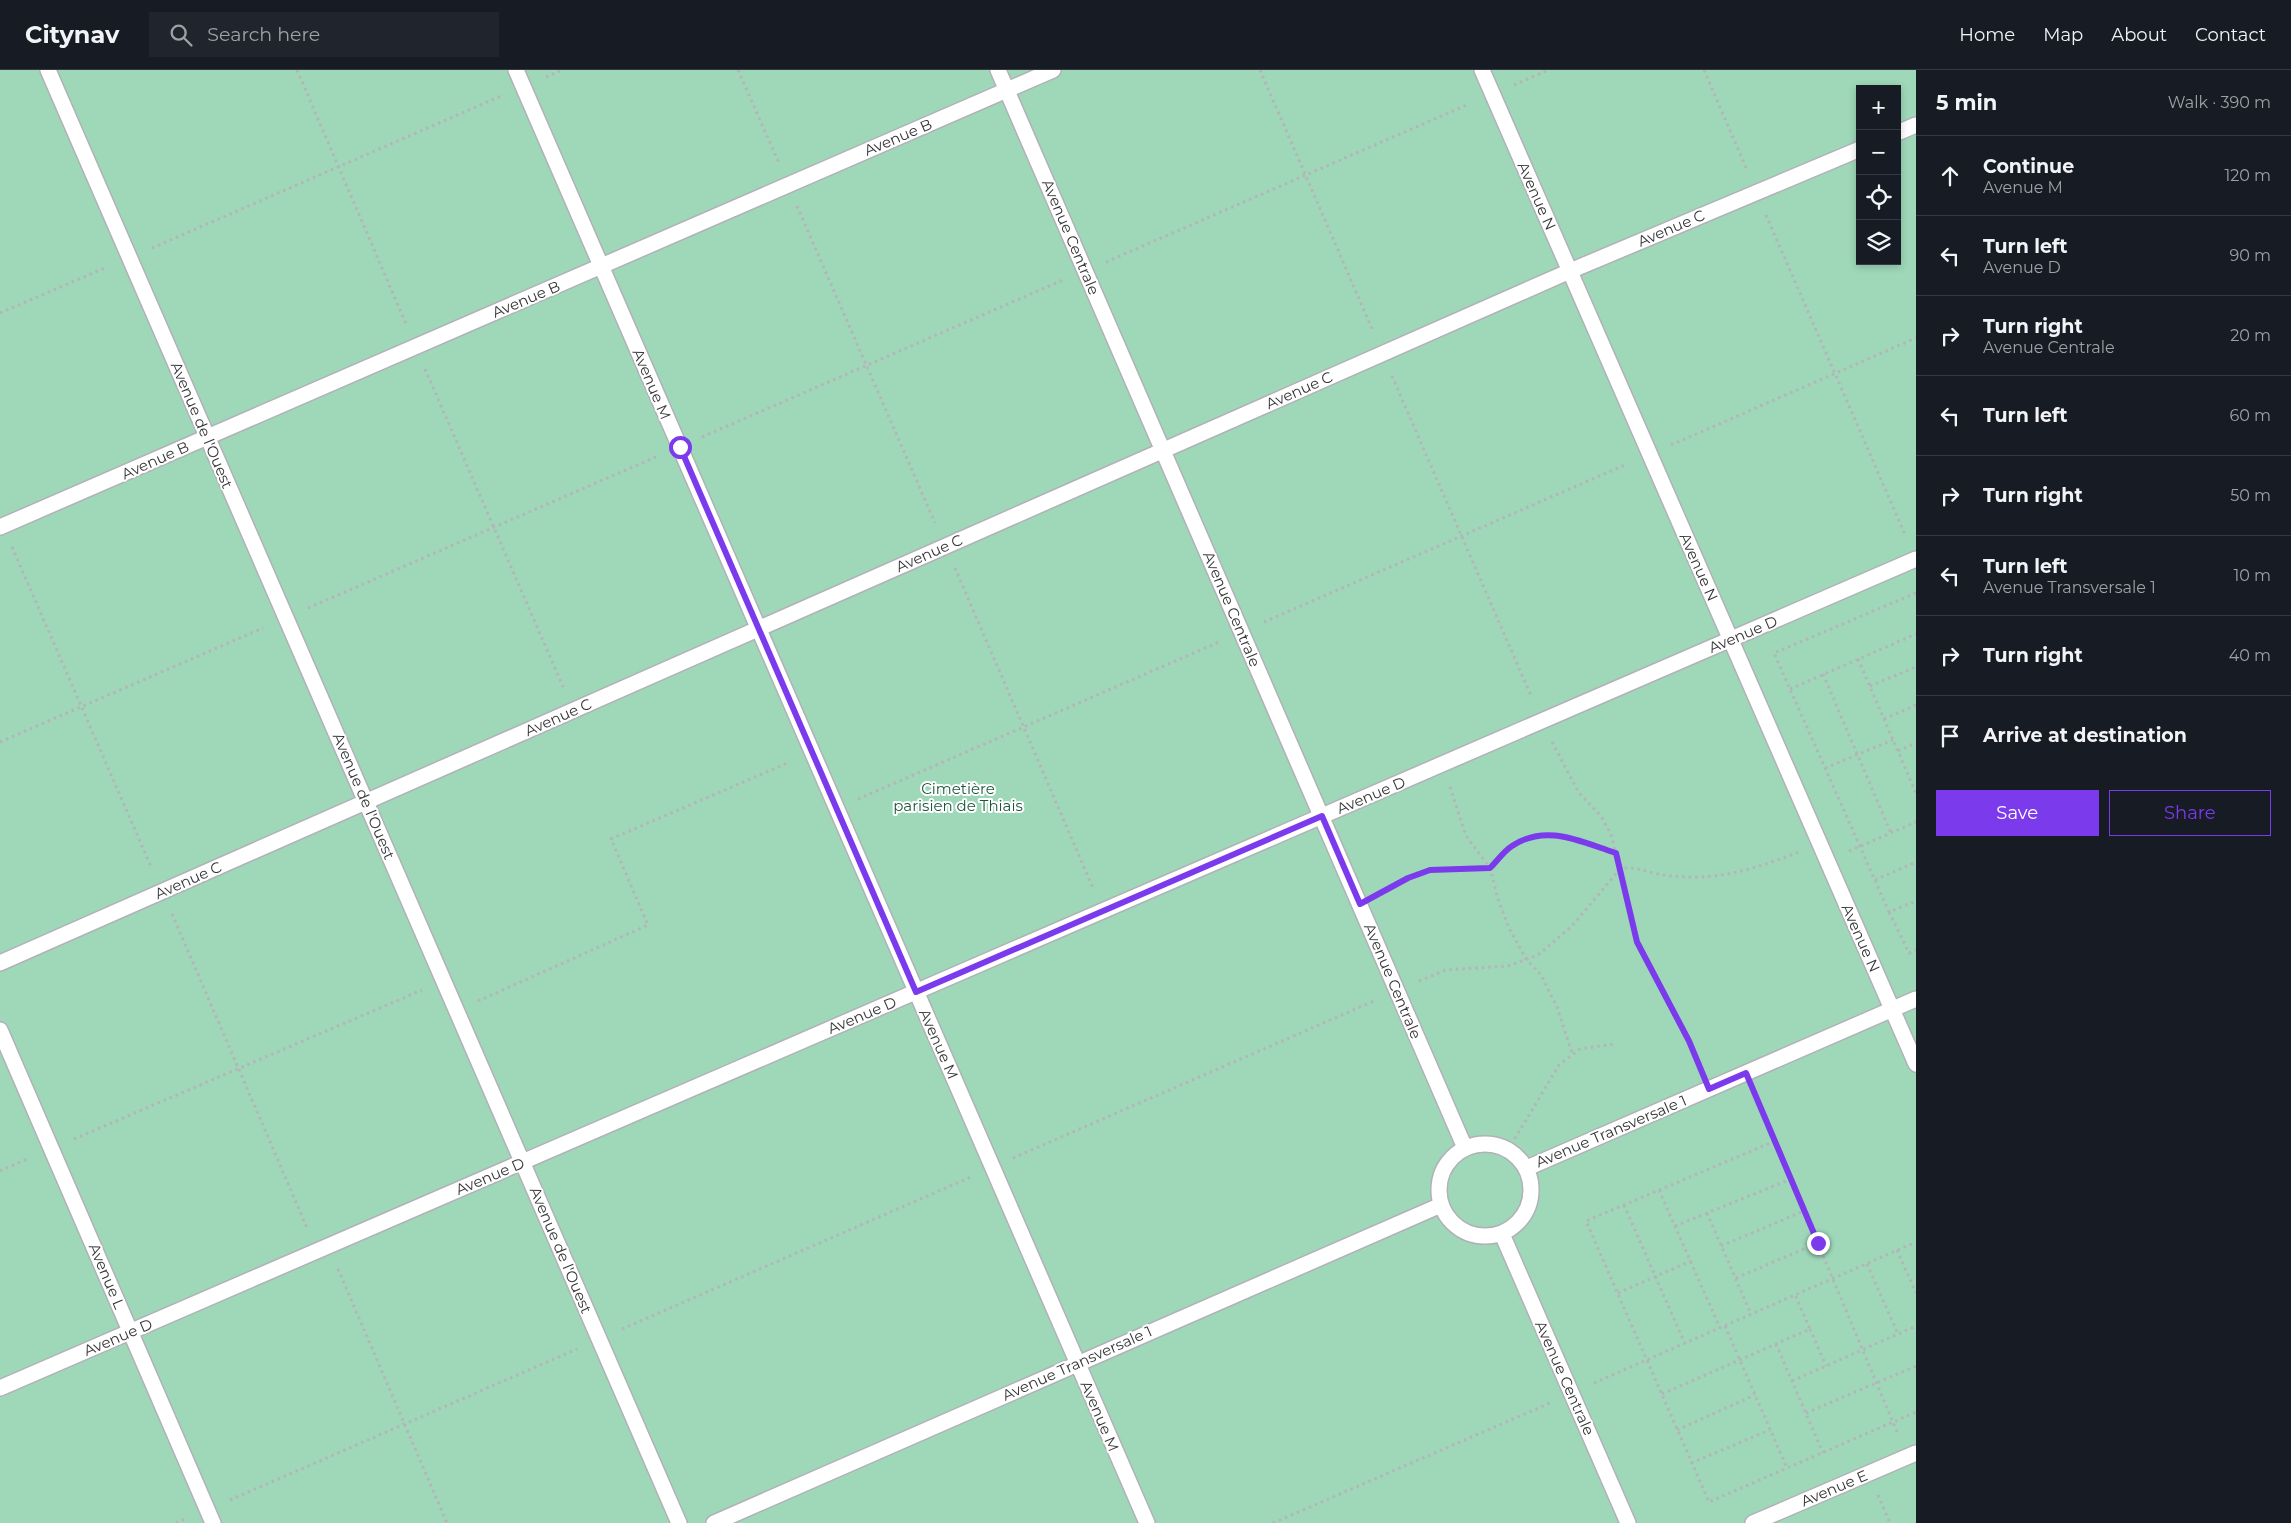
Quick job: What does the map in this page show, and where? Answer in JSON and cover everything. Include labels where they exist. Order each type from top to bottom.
[{"type":"lane","name":"Avenue de l'Ouest","points":[[48,70],[679,1523]]},
{"type":"lane","name":"Avenue M","points":[[516,70],[1147,1523]]},
{"type":"lane","name":"Avenue Centrale","points":[[998,70],[1465,1148]]},
{"type":"lane","name":"Avenue B","points":[[0,527],[1053,70]]},
{"type":"lane","name":"Avenue N","points":[[1482,70],[1916,1064]]},
{"type":"lane","points":[[1901,131],[1916,125]]},
{"type":"lane","name":"Avenue C","points":[[0,963],[1382,353],[1570,271],[1856,151]]},
{"type":"lane","name":"Avenue D","points":[[0,1388],[1916,559]]},
{"type":"lane","name":"Avenue Transversale 1","points":[[1527,1168],[1916,999]]},
{"type":"lane","name":"Avenue L","points":[[0,1030],[211,1516]]},
{"type":"lane","points":[[1479,1144],[1493,1144],[1508,1150],[1518,1157],[1527,1168],[1532,1183],[1531,1199],[1526,1214],[1516,1226],[1502,1234],[1472,1235],[1459,1228],[1448,1218],[1441,1205],[1439,1192],[1440,1178],[1454,1155],[1465,1148],[1479,1144]]},
{"type":"lane","name":"Avenue Transversale 1","points":[[714,1523],[1441,1205]]},
{"type":"lane","name":"Avenue Centrale","points":[[1502,1234],[1628,1523]]},
{"type":"lane","name":"Avenue E","points":[[1753,1523],[1912,1455]]},
{"type":"path","points":[[297,70],[573,710]]},
{"type":"path","points":[[0,313],[562,70]]},
{"type":"path","points":[[738,70],[1103,911]]},
{"type":"path","points":[[1260,70],[1542,721],[1579,793],[1601,816],[1611,834],[1637,942],[1689,1041],[1709,1089]]},
{"type":"path","points":[[0,742],[1548,70]]},
{"type":"path","points":[[1704,70],[1916,559]]},
{"type":"path","points":[[837,809],[1916,338]]},
{"type":"path","points":[[1916,593],[1774,653],[1889,912],[1909,953],[1916,950]]},
{"type":"path","points":[[1790,689],[1916,634]]},
{"type":"path","points":[[1858,659],[1915,786],[1916,793]]},
{"type":"path","points":[[1870,686],[1916,667]]},
{"type":"path","points":[[1823,674],[1891,833]]},
{"type":"path","points":[[1884,719],[1916,705]]},
{"type":"path","points":[[1825,768],[1893,740]]},
{"type":"path","points":[[1898,751],[1916,743]]},
{"type":"path","points":[[456,1011],[648,926],[611,839],[812,752]]},
{"type":"path","points":[[1442,764],[1466,836],[1490,868],[1506,920],[1526,959],[1541,975],[1557,1007],[1572,1053]]},
{"type":"path","points":[[1828,860],[1916,822]]},
{"type":"path","points":[[1360,904],[1408,878],[1430,870],[1490,868],[1510,846],[1528,837],[1557,834],[1616,853]]},
{"type":"path","points":[[176,1523],[211,1516],[405,1424],[1446,970],[1508,966],[1538,955],[1572,926],[1620,869],[1631,866],[1659,874],[1687,877],[1722,875],[1759,867],[1820,844]]},
{"type":"path","points":[[1875,880],[1916,862]]},
{"type":"path","points":[[1889,912],[1916,901]]},
{"type":"path","points":[[0,1171],[444,981]]},
{"type":"path","points":[[1508,1150],[1559,1065],[1572,1053],[1598,1045],[1614,1044]]},
{"type":"path","points":[[1746,1073],[1893,1422],[1912,1455]]},
{"type":"path","points":[[1775,1140],[1586,1221],[1709,1502],[1916,1412]]},
{"type":"path","points":[[1675,1226],[1791,1179]]},
{"type":"path","points":[[1659,1190],[1720,1328]]},
{"type":"path","points":[[1624,1205],[1685,1344]]},
{"type":"path","points":[[1722,1246],[1804,1211]]},
{"type":"path","points":[[1707,1213],[1751,1314]]},
{"type":"path","points":[[1736,1278],[1818,1243]]},
{"type":"path","points":[[328,1246],[447,1523]]},
{"type":"path","points":[[1897,1250],[1916,1293]]},
{"type":"path","points":[[1618,1293],[1691,1261]]},
{"type":"path","points":[[1867,1264],[1898,1334]]},
{"type":"path","points":[[1795,1295],[1826,1366]]},
{"type":"path","points":[[1725,1326],[1787,1468]]},
{"type":"path","points":[[1792,1381],[1916,1326]]},
{"type":"path","points":[[1662,1394],[1810,1329]]},
{"type":"path","points":[[1776,1344],[1823,1453]]},
{"type":"path","points":[[1806,1413],[1916,1366]]},
{"type":"path","points":[[1677,1430],[1755,1395]]},
{"type":"path","points":[[1692,1463],[1770,1430]]},
{"type":"green space","name":"Cimetière parisien de Thiais","points":[[0,70],[1916,70],[1916,1523],[0,1523]]},
{"type":"route","points":[[680,447],[916,992],[1322,816],[1360,904],[1408,878],[1430,870],[1490,868],[1510,846],[1528,837],[1557,834],[1616,853],[1637,942],[1664,998],[1689,1041],[1709,1089],[1746,1073],[1818,1243]]}]
